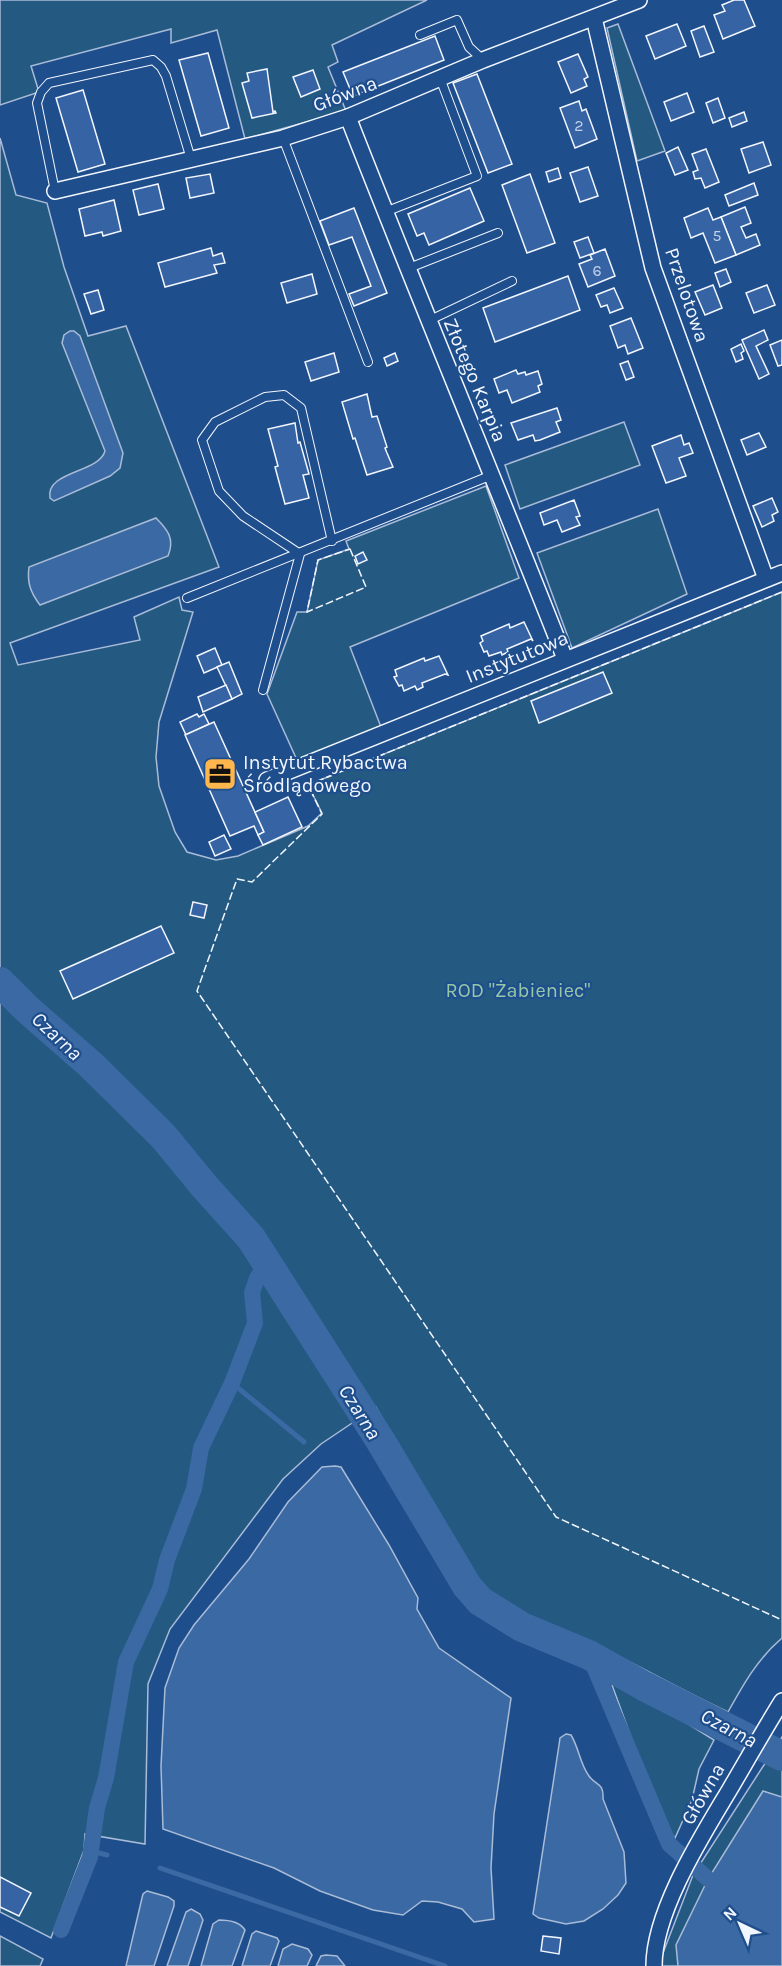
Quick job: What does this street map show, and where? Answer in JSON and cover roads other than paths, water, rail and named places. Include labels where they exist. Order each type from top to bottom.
[{"type":"street","name":"Główna","points":[[55,191],[283,138],[348,117],[483,60],[639,0]]},
{"type":"street","name":"Przelotowa","points":[[594,18],[653,268],[766,579]]},
{"type":"street","name":"Złotego Karpia","points":[[348,117],[428,321],[566,659]]},
{"type":"street","name":"Instytutowa","points":[[267,780],[782,573]]},
{"type":"street","name":"Główna","points":[[654,1966],[660,1927],[681,1879],[697,1846],[782,1701]]},
{"type":"lane","points":[[420,35],[457,21],[469,47],[483,60]]},
{"type":"lane","points":[[55,191],[37,103],[41,92],[49,83],[153,60],[166,76],[191,159]]},
{"type":"lane","points":[[385,212],[477,176],[440,78]]},
{"type":"lane","points":[[283,138],[368,362]]},
{"type":"lane","points":[[409,268],[498,233]]},
{"type":"lane","points":[[428,321],[512,281]]},
{"type":"lane","points":[[300,554],[243,516],[219,490],[202,440],[215,422],[265,397],[284,395],[301,408],[332,541]]},
{"type":"lane","points":[[187,598],[492,475]]},
{"type":"lane","points":[[263,690],[300,554]]},
{"type":"waterway","name":"Czarna","points":[[0,982],[91,1065],[163,1136],[251,1238],[380,1440],[467,1586],[480,1601],[522,1627],[589,1655],[644,1686],[782,1756]]},
{"type":"waterway","points":[[61,1930],[90,1857],[97,1808],[106,1778],[126,1662],[160,1589],[167,1560],[194,1489],[201,1448],[232,1383],[255,1323],[252,1293],[257,1278],[268,1262]]},
{"type":"waterway","points":[[232,1383],[304,1442]]},
{"type":"waterway","points":[[589,1655],[669,1844],[708,1879]]},
{"type":"waterway","points":[[91,1851],[107,1855]]},
{"type":"waterway","points":[[160,1868],[445,1966]]},
{"type":"place","name":"Instytut Rybactwa Śródlądowego","points":[[220,774]]},
{"type":"park label","name":"ROD \"Żabieniec\"","points":[[518,990]]}]
